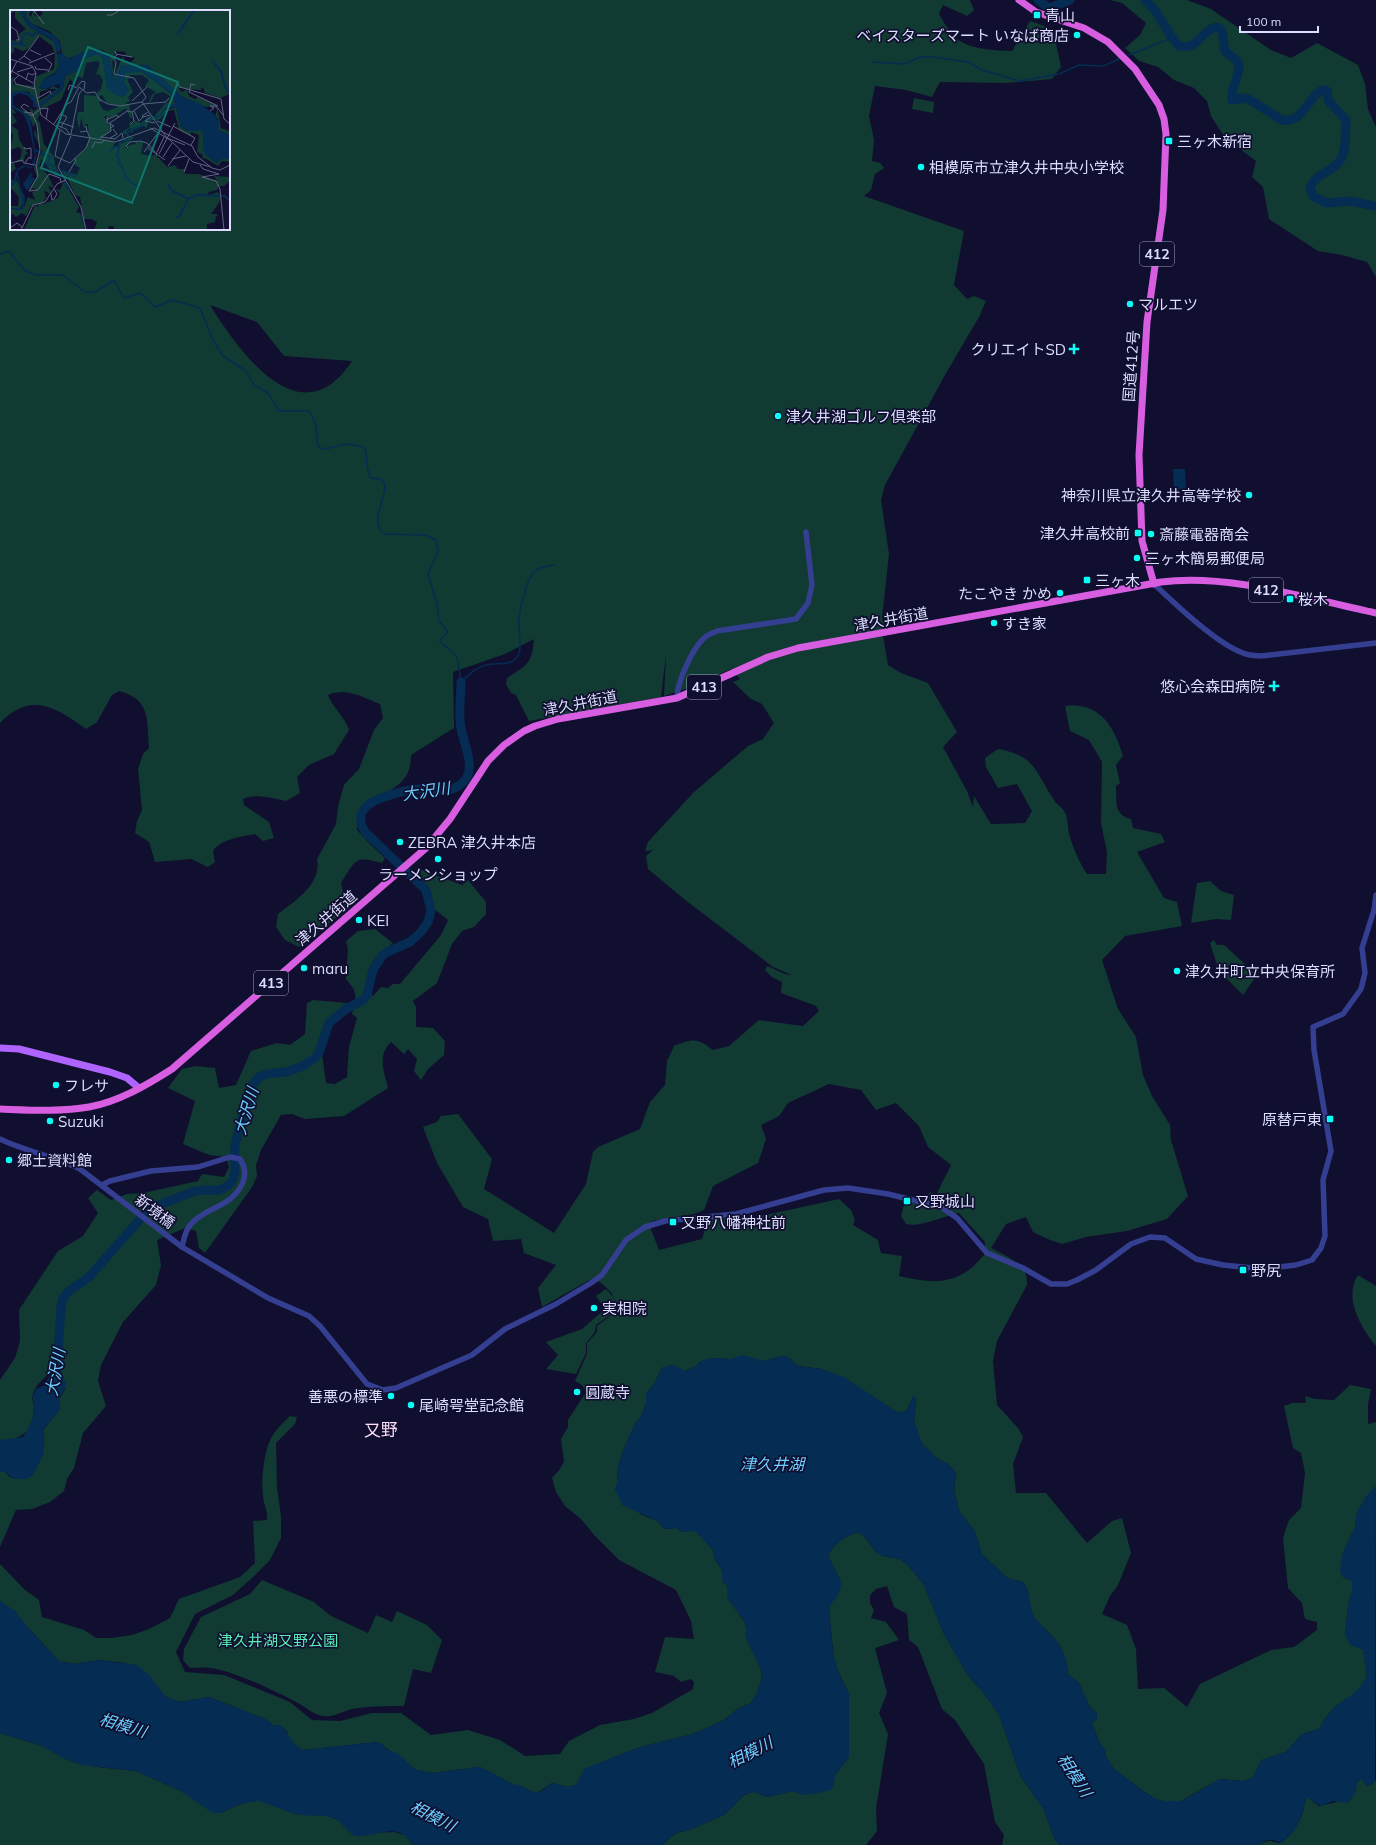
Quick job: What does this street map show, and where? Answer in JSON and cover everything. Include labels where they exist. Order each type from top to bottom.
[{"type":"highway","name":"国道412号","points":[[1019,0],[1036,12],[1084,28],[1108,42],[1135,69],[1158,105],[1164,119],[1166,134],[1163,210],[1147,322],[1140,442],[1141,532],[1154,584]]},
{"type":"highway","name":"412","points":[[1154,584],[1182,581],[1220,582],[1376,614]]},
{"type":"highway","name":"津久井街道","points":[[0,1109],[83,1108],[110,1101],[164,1075],[182,1061],[426,848],[450,819],[488,761],[514,737],[535,726],[558,719],[677,698],[768,657],[798,648],[1154,584]]},
{"type":"main road","points":[[0,1048],[19,1049],[110,1072],[127,1078],[139,1088]]},
{"type":"street","points":[[677,698],[681,678],[699,644],[708,635],[717,631],[796,619],[808,603],[812,581],[806,532]]},
{"type":"street","points":[[1154,584],[1211,633],[1229,646],[1246,655],[1261,656],[1376,643]]},
{"type":"street","name":"新境橋","points":[[0,1139],[24,1150],[66,1162],[80,1169],[181,1246],[268,1298],[309,1316],[320,1326],[367,1384],[383,1390],[396,1388],[472,1355],[505,1329],[556,1304],[591,1283],[602,1275],[626,1240],[646,1227],[665,1221],[736,1214],[824,1190],[848,1188],[888,1194],[941,1207],[957,1218],[987,1253],[1023,1268],[1051,1284],[1067,1284],[1077,1280],[1096,1270],[1132,1244],[1150,1237],[1165,1238],[1196,1259],[1224,1265],[1262,1269],[1305,1262],[1312,1260],[1318,1253],[1325,1236],[1323,1180],[1331,1151],[1314,1050],[1313,1027],[1343,1014],[1361,989],[1365,973],[1362,948],[1374,910],[1376,895]]},
{"type":"street","points":[[102,1185],[110,1181],[151,1171],[198,1167],[230,1157],[240,1159],[246,1171],[236,1196],[196,1219],[186,1231],[181,1246]]},
{"type":"green space","points":[[0,0],[970,0],[974,10],[967,16],[943,5],[939,14],[949,31],[957,39],[971,46],[1012,51],[1030,21],[1053,29],[1061,67],[1052,79],[1006,83],[940,82],[932,97],[906,90],[875,86],[869,116],[874,140],[872,161],[880,163],[884,168],[875,174],[871,190],[864,196],[964,231],[954,285],[967,299],[974,296],[986,301],[979,317],[945,375],[885,485],[881,500],[889,554],[882,618],[886,629],[882,630],[888,665],[901,673],[928,683],[957,732],[943,747],[967,791],[973,807],[974,796],[991,824],[1025,823],[1032,811],[1017,784],[998,788],[986,767],[985,758],[998,749],[1020,755],[1033,766],[1055,801],[1065,813],[1072,844],[1087,874],[1106,874],[1107,852],[1101,823],[1102,762],[1089,740],[1070,731],[1065,706],[1088,708],[1096,712],[1104,718],[1115,735],[1123,756],[1116,765],[1120,783],[1116,786],[1117,807],[1121,814],[1131,819],[1133,828],[1161,834],[1165,842],[1137,852],[1164,898],[1177,902],[1182,926],[1125,936],[1102,960],[1118,1009],[1136,1037],[1143,1075],[1152,1096],[1170,1125],[1171,1140],[1188,1196],[1167,1219],[1127,1231],[1086,1237],[1062,1244],[1033,1232],[1026,1217],[1006,1224],[991,1248],[1010,1258],[1021,1266],[1027,1278],[1027,1285],[997,1341],[993,1361],[997,1405],[1018,1428],[1023,1437],[1013,1464],[1016,1493],[1046,1493],[1087,1543],[1112,1521],[1122,1518],[1131,1553],[1118,1585],[1110,1596],[1102,1614],[1127,1625],[1136,1649],[1138,1689],[1164,1688],[1187,1707],[1200,1684],[1271,1650],[1294,1647],[1317,1630],[1317,1622],[1305,1619],[1302,1603],[1288,1588],[1283,1538],[1289,1520],[1301,1508],[1305,1473],[1301,1453],[1293,1448],[1284,1406],[1292,1403],[1306,1403],[1305,1396],[1315,1399],[1334,1400],[1350,1385],[1371,1389],[1368,1405],[1368,1424],[1376,1422],[1376,1486],[1357,1512],[1355,1527],[1342,1555],[1343,1577],[1352,1581],[1352,1593],[1349,1600],[1345,1634],[1364,1650],[1367,1674],[1364,1683],[1356,1692],[1333,1709],[1319,1729],[1302,1734],[1286,1752],[1262,1760],[1252,1778],[1243,1781],[1220,1779],[1179,1802],[1155,1799],[1114,1769],[1106,1757],[1105,1749],[1099,1742],[1092,1723],[1097,1719],[1097,1713],[1089,1706],[1079,1683],[1068,1674],[1067,1664],[1059,1645],[1034,1617],[1026,1586],[1023,1582],[1007,1578],[982,1554],[975,1532],[959,1511],[954,1490],[956,1473],[948,1464],[938,1459],[922,1444],[914,1421],[916,1403],[915,1397],[913,1397],[907,1410],[898,1413],[858,1387],[822,1369],[798,1366],[788,1357],[782,1356],[764,1361],[713,1358],[700,1362],[695,1367],[685,1371],[672,1365],[662,1368],[655,1382],[646,1394],[646,1404],[623,1451],[617,1470],[618,1483],[615,1489],[642,1515],[657,1521],[665,1529],[677,1528],[681,1532],[695,1530],[713,1550],[715,1560],[722,1570],[722,1580],[727,1586],[727,1597],[744,1621],[747,1630],[745,1635],[761,1670],[762,1678],[757,1693],[751,1703],[738,1709],[724,1720],[703,1730],[637,1748],[585,1769],[576,1785],[568,1787],[552,1783],[539,1792],[534,1792],[514,1785],[480,1767],[433,1773],[416,1770],[378,1742],[303,1750],[294,1744],[286,1730],[273,1725],[265,1719],[209,1697],[180,1702],[166,1697],[125,1663],[99,1660],[75,1664],[59,1661],[21,1620],[0,1601],[0,1564],[25,1590],[39,1600],[42,1617],[84,1630],[96,1638],[112,1638],[132,1635],[149,1629],[170,1618],[179,1599],[240,1577],[255,1563],[253,1521],[267,1520],[262,1489],[265,1456],[273,1435],[290,1416],[297,1417],[295,1424],[276,1443],[277,1488],[281,1516],[281,1538],[270,1560],[233,1595],[195,1614],[176,1652],[185,1672],[224,1675],[290,1702],[312,1720],[340,1721],[372,1713],[401,1713],[431,1735],[468,1730],[500,1740],[525,1756],[560,1754],[569,1741],[600,1725],[634,1719],[652,1713],[693,1689],[694,1682],[691,1679],[681,1682],[674,1676],[655,1672],[665,1637],[694,1639],[691,1621],[676,1590],[619,1560],[595,1536],[581,1519],[565,1506],[556,1492],[552,1478],[560,1469],[564,1461],[561,1439],[568,1427],[568,1420],[586,1392],[582,1385],[575,1381],[587,1354],[587,1343],[597,1332],[597,1326],[614,1313],[617,1307],[614,1297],[606,1287],[593,1278],[542,1307],[538,1288],[556,1265],[524,1253],[521,1239],[493,1241],[488,1219],[463,1207],[437,1163],[423,1127],[437,1122],[441,1116],[458,1114],[492,1159],[484,1189],[554,1233],[586,1184],[593,1152],[598,1147],[640,1129],[650,1102],[665,1085],[667,1061],[674,1046],[694,1040],[703,1043],[713,1050],[729,1046],[759,1020],[803,1026],[819,1011],[816,1006],[781,993],[782,982],[772,977],[765,970],[767,966],[785,974],[792,975],[773,967],[684,899],[648,869],[646,856],[653,850],[645,851],[648,842],[693,793],[748,746],[763,739],[774,723],[762,704],[751,699],[733,682],[740,679],[731,669],[691,687],[664,696],[666,655],[661,697],[529,721],[516,695],[511,693],[506,684],[507,678],[524,667],[530,659],[534,639],[505,654],[453,672],[454,728],[411,755],[409,768],[405,778],[389,791],[371,800],[364,806],[358,816],[357,830],[385,858],[382,863],[361,860],[353,864],[341,883],[347,909],[299,947],[285,940],[276,927],[278,914],[306,891],[315,876],[317,859],[336,824],[338,807],[344,785],[359,769],[374,730],[383,718],[380,704],[348,692],[328,695],[345,721],[349,730],[334,754],[309,765],[297,777],[300,793],[286,801],[259,796],[243,799],[244,805],[269,822],[274,838],[263,841],[255,834],[226,841],[216,847],[213,851],[215,862],[208,867],[191,859],[155,862],[149,842],[135,833],[137,821],[142,810],[138,769],[143,754],[149,748],[147,720],[142,705],[137,699],[119,691],[112,695],[97,722],[86,729],[64,714],[43,706],[32,705],[22,707],[11,713],[0,723]],"holes":[[[210,305],[257,322],[284,356],[352,361],[332,383],[313,392],[293,390],[273,380],[255,364],[238,345]],[[829,1084],[861,1090],[876,1110],[896,1103],[919,1126],[928,1147],[951,1165],[936,1195],[930,1192],[919,1205],[905,1201],[901,1216],[906,1224],[911,1225],[924,1223],[959,1213],[985,1242],[984,1255],[969,1270],[958,1276],[941,1281],[925,1281],[899,1276],[902,1256],[881,1253],[878,1240],[853,1225],[855,1220],[851,1210],[839,1199],[747,1219],[708,1219],[702,1239],[659,1250],[650,1227],[652,1221],[694,1214],[704,1210],[713,1186],[758,1163],[766,1139],[761,1125],[779,1116],[788,1103]]]},
{"type":"green space","points":[[1110,0],[1187,0],[1211,9],[1271,50],[1291,58],[1317,43],[1358,65],[1365,84],[1368,109],[1376,127],[1376,277],[1367,262],[1342,255],[1318,251],[1269,219],[1263,187],[1252,177],[1256,161],[1225,138],[1211,116],[1207,101],[1194,88],[1174,80],[1158,67],[1139,61],[1125,48],[1140,35],[1146,23],[1122,3]]},
{"type":"green space","points":[[914,98],[934,102],[933,113],[912,109]]},
{"type":"green space","points":[[419,869],[462,885],[468,880],[486,902],[486,914],[474,927],[462,931],[452,944],[437,983],[413,1001],[416,1007],[416,1027],[433,1028],[445,1041],[444,1055],[428,1069],[421,1080],[414,1071],[417,1059],[408,1049],[404,1054],[391,1042],[384,1053],[383,1058],[388,1088],[344,1116],[305,1119],[292,1114],[281,1115],[261,1150],[256,1165],[257,1176],[252,1187],[205,1253],[199,1248],[196,1231],[185,1228],[157,1240],[161,1265],[156,1285],[123,1322],[101,1365],[98,1381],[106,1406],[83,1433],[74,1468],[67,1479],[64,1491],[50,1502],[32,1509],[16,1510],[0,1547],[0,1471],[5,1472],[11,1478],[43,1455],[44,1429],[60,1409],[60,1398],[65,1389],[61,1371],[52,1370],[38,1384],[34,1391],[32,1397],[34,1406],[32,1422],[29,1428],[20,1436],[8,1440],[0,1440],[0,1380],[15,1358],[20,1341],[19,1310],[58,1251],[83,1236],[98,1213],[88,1198],[97,1190],[111,1200],[127,1194],[143,1193],[198,1181],[202,1174],[224,1177],[229,1167],[226,1157],[209,1155],[183,1144],[195,1101],[168,1088],[182,1069],[196,1066],[215,1068],[219,1088],[236,1085],[251,1051],[277,1043],[290,1045],[305,1034],[307,1003],[313,1000],[348,1003],[346,1015],[326,1023],[319,1044],[326,1083],[335,1084],[347,1077],[349,1047],[357,1018],[352,1014],[355,992],[346,979],[348,949],[346,941],[358,931],[375,929],[393,943],[373,961],[366,984],[373,996],[381,987],[388,988],[393,984],[400,984],[441,935],[448,920],[433,908]]},
{"type":"green space","points":[[1210,881],[1221,891],[1234,895],[1231,920],[1216,919],[1191,923],[1197,883]]},
{"type":"green space","points":[[1214,940],[1217,945],[1224,945],[1257,975],[1243,995],[1219,971],[1210,943]]},
{"type":"green space","points":[[1358,1275],[1376,1286],[1376,1346],[1370,1339],[1360,1321],[1353,1302],[1352,1293]]},
{"type":"green space","points":[[606,1289],[614,1298],[616,1307],[613,1313],[596,1325],[595,1332],[586,1343],[586,1353],[576,1374],[546,1369],[558,1355],[546,1342],[582,1329],[605,1309],[596,1296]]},
{"type":"green space","points":[[857,1532],[864,1536],[875,1551],[882,1556],[900,1559],[908,1565],[924,1585],[944,1634],[969,1677],[983,1692],[999,1715],[1021,1777],[1043,1808],[1055,1840],[1060,1845],[1002,1845],[1004,1835],[995,1822],[984,1764],[955,1720],[942,1709],[918,1647],[909,1640],[907,1614],[894,1607],[887,1586],[876,1589],[870,1595],[870,1603],[874,1610],[871,1618],[886,1622],[899,1640],[875,1648],[887,1693],[879,1713],[888,1734],[876,1809],[877,1831],[866,1845],[662,1845],[676,1833],[689,1830],[724,1815],[744,1795],[755,1792],[767,1797],[794,1791],[805,1794],[815,1792],[834,1781],[835,1775],[849,1757],[849,1695],[834,1662],[829,1609],[839,1578],[828,1556],[836,1544],[844,1538]]},
{"type":"green space","name":"津久井湖又野公園","points":[[262,1580],[314,1602],[331,1616],[368,1633],[376,1615],[392,1622],[397,1611],[427,1625],[442,1640],[431,1673],[413,1669],[404,1706],[359,1708],[334,1715],[323,1716],[316,1714],[277,1692],[231,1673],[211,1668],[190,1668],[183,1660],[184,1649],[201,1617],[250,1594]]},
{"type":"green space","points":[[0,1733],[40,1745],[73,1762],[98,1767],[136,1771],[179,1790],[206,1808],[221,1813],[245,1803],[261,1801],[295,1814],[329,1816],[338,1820],[344,1825],[372,1833],[394,1832],[405,1835],[413,1845],[0,1845]]},
{"type":"green space","points":[[1361,1778],[1367,1786],[1376,1780],[1376,1845],[1259,1845],[1269,1841],[1281,1843],[1288,1837],[1303,1813],[1306,1799],[1310,1799],[1319,1806],[1337,1802],[1355,1793],[1357,1782]]},
{"type":"water","points":[[1173,469],[1185,469],[1186,489],[1174,489]]},
{"type":"water","name":"津久井湖","points":[[742,1355],[764,1361],[782,1356],[788,1357],[798,1366],[822,1369],[844,1377],[898,1413],[907,1410],[913,1397],[915,1396],[916,1403],[914,1420],[922,1444],[938,1459],[948,1464],[956,1473],[954,1490],[959,1511],[975,1532],[982,1554],[1007,1578],[1023,1582],[1026,1586],[1034,1616],[1059,1645],[1067,1664],[1068,1674],[1079,1683],[1089,1706],[1097,1713],[1097,1719],[1092,1723],[1099,1742],[1105,1749],[1106,1757],[1114,1769],[1155,1799],[1163,1801],[1181,1801],[1220,1779],[1243,1781],[1252,1778],[1262,1760],[1286,1752],[1302,1734],[1319,1729],[1333,1709],[1356,1692],[1363,1683],[1367,1674],[1364,1650],[1350,1645],[1345,1634],[1349,1600],[1352,1593],[1352,1581],[1343,1577],[1340,1572],[1342,1555],[1355,1527],[1357,1512],[1366,1496],[1376,1486],[1375,1782],[1367,1786],[1361,1779],[1358,1780],[1355,1793],[1348,1803],[1333,1801],[1321,1806],[1310,1799],[1306,1799],[1302,1814],[1295,1830],[1281,1843],[1273,1840],[1267,1840],[1259,1845],[1060,1845],[1055,1840],[1043,1808],[1021,1777],[999,1715],[983,1692],[969,1677],[944,1634],[924,1585],[908,1565],[900,1559],[882,1556],[875,1551],[864,1536],[857,1532],[844,1538],[836,1544],[828,1556],[841,1582],[841,1587],[837,1597],[829,1609],[833,1654],[839,1674],[849,1695],[849,1757],[835,1775],[834,1785],[831,1790],[803,1795],[794,1791],[767,1797],[755,1792],[750,1793],[744,1795],[724,1815],[689,1830],[676,1833],[662,1845],[413,1845],[407,1837],[401,1833],[394,1831],[358,1836],[352,1834],[334,1818],[295,1814],[260,1801],[237,1805],[221,1813],[213,1813],[179,1790],[136,1771],[82,1765],[65,1759],[40,1745],[0,1733],[0,1601],[15,1611],[30,1630],[59,1661],[75,1664],[99,1660],[137,1665],[150,1676],[166,1697],[180,1702],[209,1697],[265,1719],[273,1725],[280,1725],[295,1745],[303,1750],[378,1742],[386,1749],[398,1754],[416,1770],[433,1773],[480,1767],[514,1785],[536,1792],[543,1790],[552,1783],[568,1787],[576,1785],[584,1769],[637,1748],[689,1735],[724,1720],[738,1709],[751,1703],[757,1693],[762,1678],[761,1670],[745,1635],[747,1630],[744,1621],[727,1597],[727,1586],[722,1580],[722,1570],[715,1560],[713,1550],[695,1531],[681,1532],[677,1528],[665,1529],[657,1521],[622,1505],[615,1489],[618,1483],[617,1470],[623,1451],[646,1404],[646,1394],[655,1382],[662,1368],[672,1365],[686,1371],[695,1367],[703,1360],[713,1358],[730,1359]]},
{"type":"water","points":[[52,1370],[61,1371],[66,1385],[60,1398],[60,1409],[44,1429],[43,1455],[33,1475],[26,1479],[14,1479],[5,1472],[0,1471],[0,1440],[23,1437],[33,1417],[34,1402],[32,1396],[36,1391],[34,1390],[45,1385]]},
{"type":"waterway","points":[[1038,0],[1049,8],[1070,0]]},
{"type":"waterway","points":[[1145,0],[1155,11],[1174,41],[1179,46],[1186,47],[1192,45],[1207,32],[1216,27],[1219,28],[1223,34],[1225,51],[1237,60],[1239,66],[1232,100],[1244,98],[1250,100],[1282,120],[1289,120],[1300,114],[1312,99],[1322,90],[1327,91],[1328,100],[1346,120],[1345,145],[1343,155],[1338,164],[1320,175],[1313,183],[1310,188],[1313,196],[1326,203],[1350,201],[1376,206]]},
{"type":"waterway","points":[[1129,55],[1171,38]]},
{"type":"waterway","points":[[872,62],[905,64],[920,57],[933,57],[968,62],[982,70],[1020,81],[1059,74],[1079,65],[1103,66],[1119,59]]},
{"type":"waterway","points":[[0,254],[9,251],[24,270],[36,275],[63,275],[85,292],[95,292],[114,280],[124,298],[140,293],[155,307],[172,300],[200,308],[213,340],[223,356],[246,371],[254,385],[268,393],[279,411],[309,411],[316,424],[317,442],[320,448],[325,449],[346,444],[364,447],[366,451],[367,470],[371,478],[381,479],[385,484],[385,490],[378,517],[380,529],[384,534],[425,535],[436,540],[438,551],[428,574],[437,604],[439,621],[448,632],[440,640],[440,642],[457,657],[461,682]]},
{"type":"waterway","name":"大沢川","points":[[461,682],[472,672],[482,666],[511,662],[517,657],[520,648],[520,614],[524,594],[531,575],[538,569],[554,565]]},
{"type":"waterway","name":"大沢川","points":[[55,1382],[63,1298],[69,1291],[89,1277],[149,1209],[195,1191],[220,1190],[231,1182],[235,1173],[235,1146],[253,1084],[259,1077],[267,1074],[286,1072],[303,1066],[315,1058],[319,1053],[329,1023],[346,1009],[363,1000],[367,995],[373,970],[382,956],[387,952],[410,942],[421,932],[428,922],[431,911],[426,890],[365,832],[361,824],[361,814],[366,807],[375,801],[403,791],[416,789],[446,790],[455,788],[466,780],[469,773],[469,758],[460,722],[461,682]]},
{"type":"place","name":"青山","points":[[1037,15]]},
{"type":"place","name":"ベイスターズマート いなば商店","points":[[1077,35]]},
{"type":"place","name":"三ヶ木新宿","points":[[1169,141]]},
{"type":"place","name":"相模原市立津久井中央小学校","points":[[921,167]]},
{"type":"place","name":"マルエツ","points":[[1130,304]]},
{"type":"place","name":"クリエイトSD","points":[[1074,349]]},
{"type":"place","name":"津久井湖ゴルフ倶楽部","points":[[778,416]]},
{"type":"place","name":"神奈川県立津久井高等学校","points":[[1249,495]]},
{"type":"place","name":"津久井高校前","points":[[1138,533]]},
{"type":"place","name":"斎藤電器商会","points":[[1151,534]]},
{"type":"place","name":"三ヶ木簡易郵便局","points":[[1137,558]]},
{"type":"place","name":"三ヶ木","points":[[1087,580]]},
{"type":"place","name":"たこやき かめ","points":[[1060,593]]},
{"type":"place","name":"桜木","points":[[1290,599]]},
{"type":"place","name":"すき家","points":[[994,623]]},
{"type":"place","name":"悠心会森田病院","points":[[1274,686]]},
{"type":"place","name":"ZEBRA 津久井本店","points":[[400,842]]},
{"type":"place","name":"ラーメンショップ","points":[[438,859]]},
{"type":"place","name":"KEI","points":[[359,920]]},
{"type":"place","name":"maru","points":[[304,968]]},
{"type":"place","name":"津久井町立中央保育所","points":[[1177,971]]},
{"type":"place","name":"フレサ","points":[[56,1085]]},
{"type":"place","name":"原替戸東","points":[[1330,1119]]},
{"type":"place","name":"Suzuki","points":[[50,1121]]},
{"type":"place","name":"郷土資料館","points":[[9,1160]]},
{"type":"place","name":"又野城山","points":[[907,1201]]},
{"type":"place","name":"又野八幡神社前","points":[[673,1222]]},
{"type":"place","name":"野尻","points":[[1243,1270]]},
{"type":"place","name":"実相院","points":[[594,1308]]},
{"type":"place","name":"圓蔵寺","points":[[577,1392]]},
{"type":"place","name":"善悪の標準","points":[[391,1396]]},
{"type":"place","name":"尾崎咢堂記念館","points":[[411,1405]]},
{"type":"district","name":"又野","points":[[381,1429]]},
{"type":"water label","name":"相模川","points":[[123,1725]]},
{"type":"water label","name":"相模川","points":[[750,1752]]},
{"type":"water label","name":"相模川","points":[[1075,1775]]},
{"type":"water label","name":"相模川","points":[[433,1816]]}]
